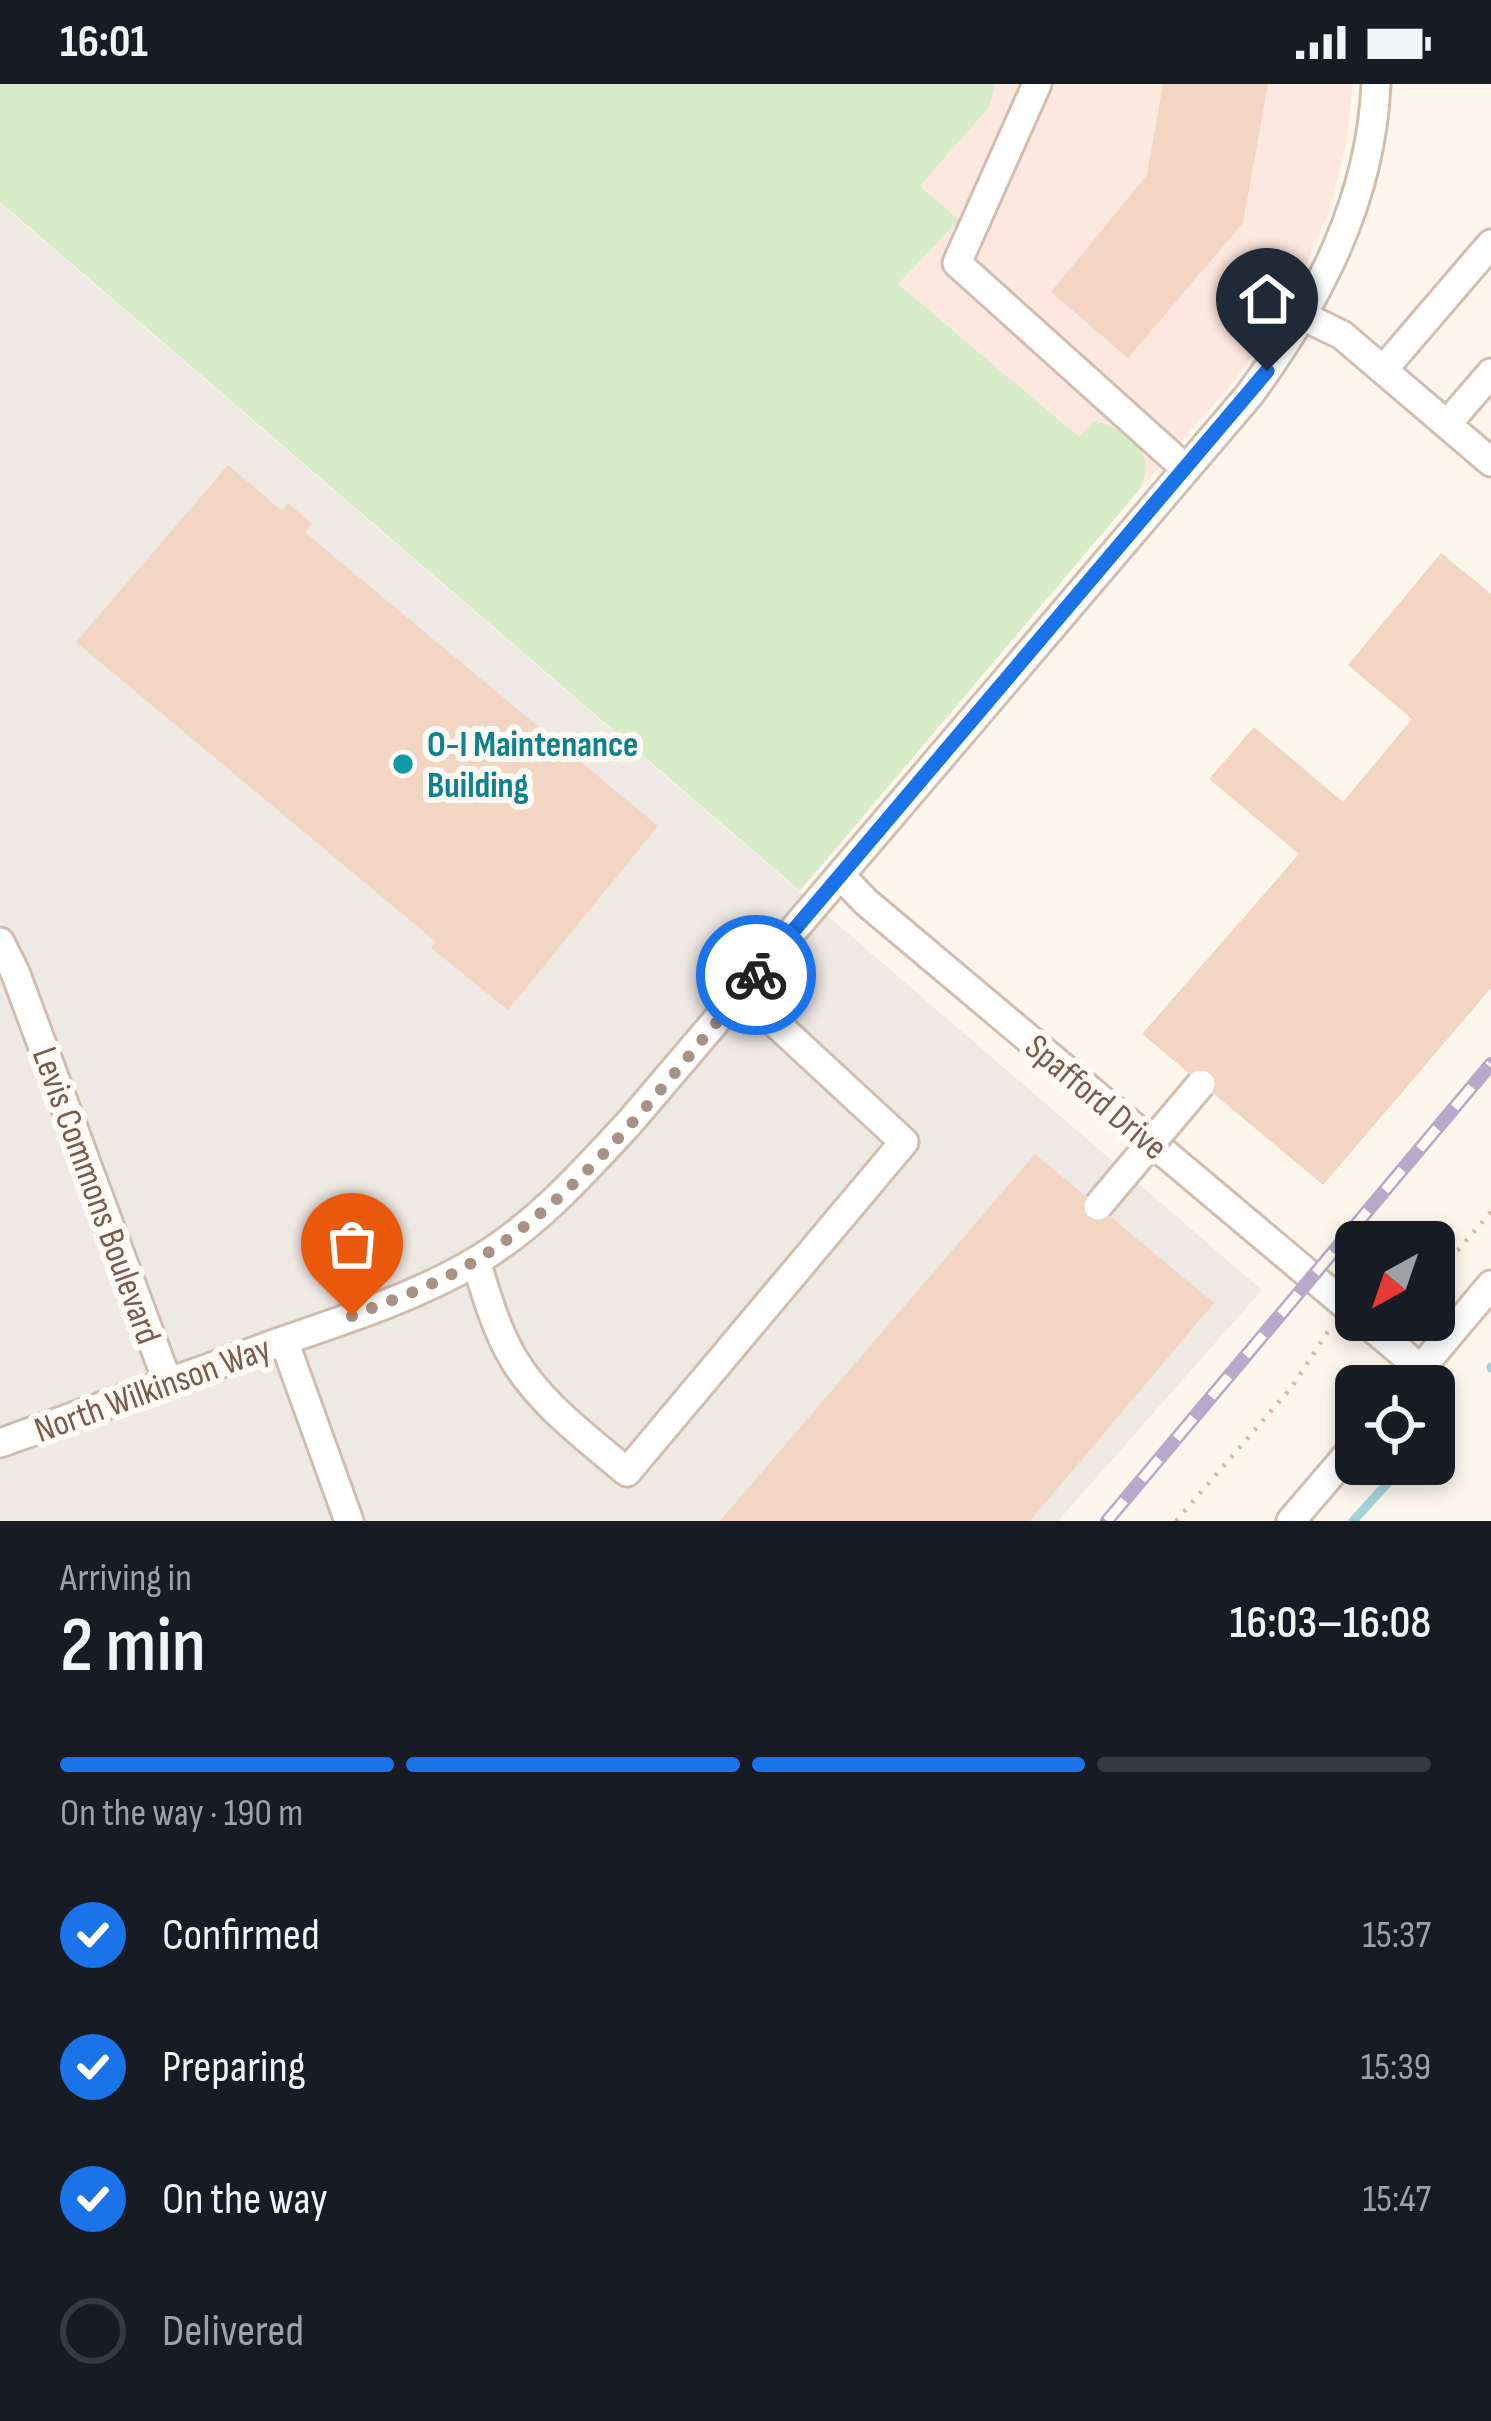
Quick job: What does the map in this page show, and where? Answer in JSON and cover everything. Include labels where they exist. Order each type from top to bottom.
[{"type":"street","points":[[1036,84],[957,263],[1186,470]]},
{"type":"street","name":"North Wilkinson Way","points":[[0,1443],[439,1281],[527,1226],[565,1192],[742,992],[1250,394],[1303,316],[1339,248],[1370,141],[1376,84]]},
{"type":"street","points":[[1383,370],[1491,244]]},
{"type":"street","points":[[1303,316],[1342,335],[1491,462]]},
{"type":"street","points":[[1447,424],[1491,373]]},
{"type":"street","name":"Spafford Drive","points":[[841,876],[1335,1312]]},
{"type":"street","name":"Levis Commons Boulevard","points":[[0,941],[168,1382]]},
{"type":"street","points":[[476,1261],[489,1306],[514,1360],[552,1407],[627,1472],[904,1142],[742,992]]},
{"type":"street","points":[[1098,1207],[1202,1084]]},
{"type":"street","points":[[1423,1365],[1491,1286]]},
{"type":"street","points":[[284,1341],[349,1521]]},
{"type":"street","points":[[1382,1341],[1403,1365]]},
{"type":"street","points":[[1291,1521],[1335,1470]]},
{"type":"path","points":[[1455,1251],[1491,1212]]},
{"type":"path","points":[[1176,1521],[1335,1332]]},
{"type":"shaded area","points":[[910,84],[1353,84],[1346,144],[1330,209],[1291,300],[1234,381],[1140,489],[808,208]]},
{"type":"shaded area","points":[[0,203],[1262,1290],[1058,1521],[0,1521]]},
{"type":"green space","points":[[0,84],[995,84],[990,106],[920,186],[959,220],[898,284],[1079,437],[1093,421],[1127,437],[1145,459],[1144,478],[1140,489],[800,891],[0,202]]},
{"type":"building","points":[[1163,84],[1268,84],[1243,223],[1128,358],[1051,292],[1147,175]]},
{"type":"building","name":"O-I Maintenance Building","points":[[228,465],[282,511],[288,503],[312,524],[308,535],[658,826],[508,1010],[431,948],[436,942],[76,642]]},
{"type":"building","points":[[1441,553],[1491,594],[1491,988],[1323,1185],[1142,1034],[1299,854],[1209,779],[1254,727],[1343,802],[1412,719],[1348,665]]},
{"type":"building","points":[[1035,1154],[1214,1303],[1030,1521],[720,1521]]},
{"type":"waterway","points":[[1353,1521],[1386,1485]]},
{"type":"railway","points":[[1107,1521],[1491,1064]]},
{"type":"way so far","points":[[352,1316],[439,1281],[527,1226],[630,1122],[756,975]]},
{"type":"place","name":"O-I Maintenance Building","points":[[403,764]]},
{"type":"route","points":[[756,975],[1267,371]]}]
